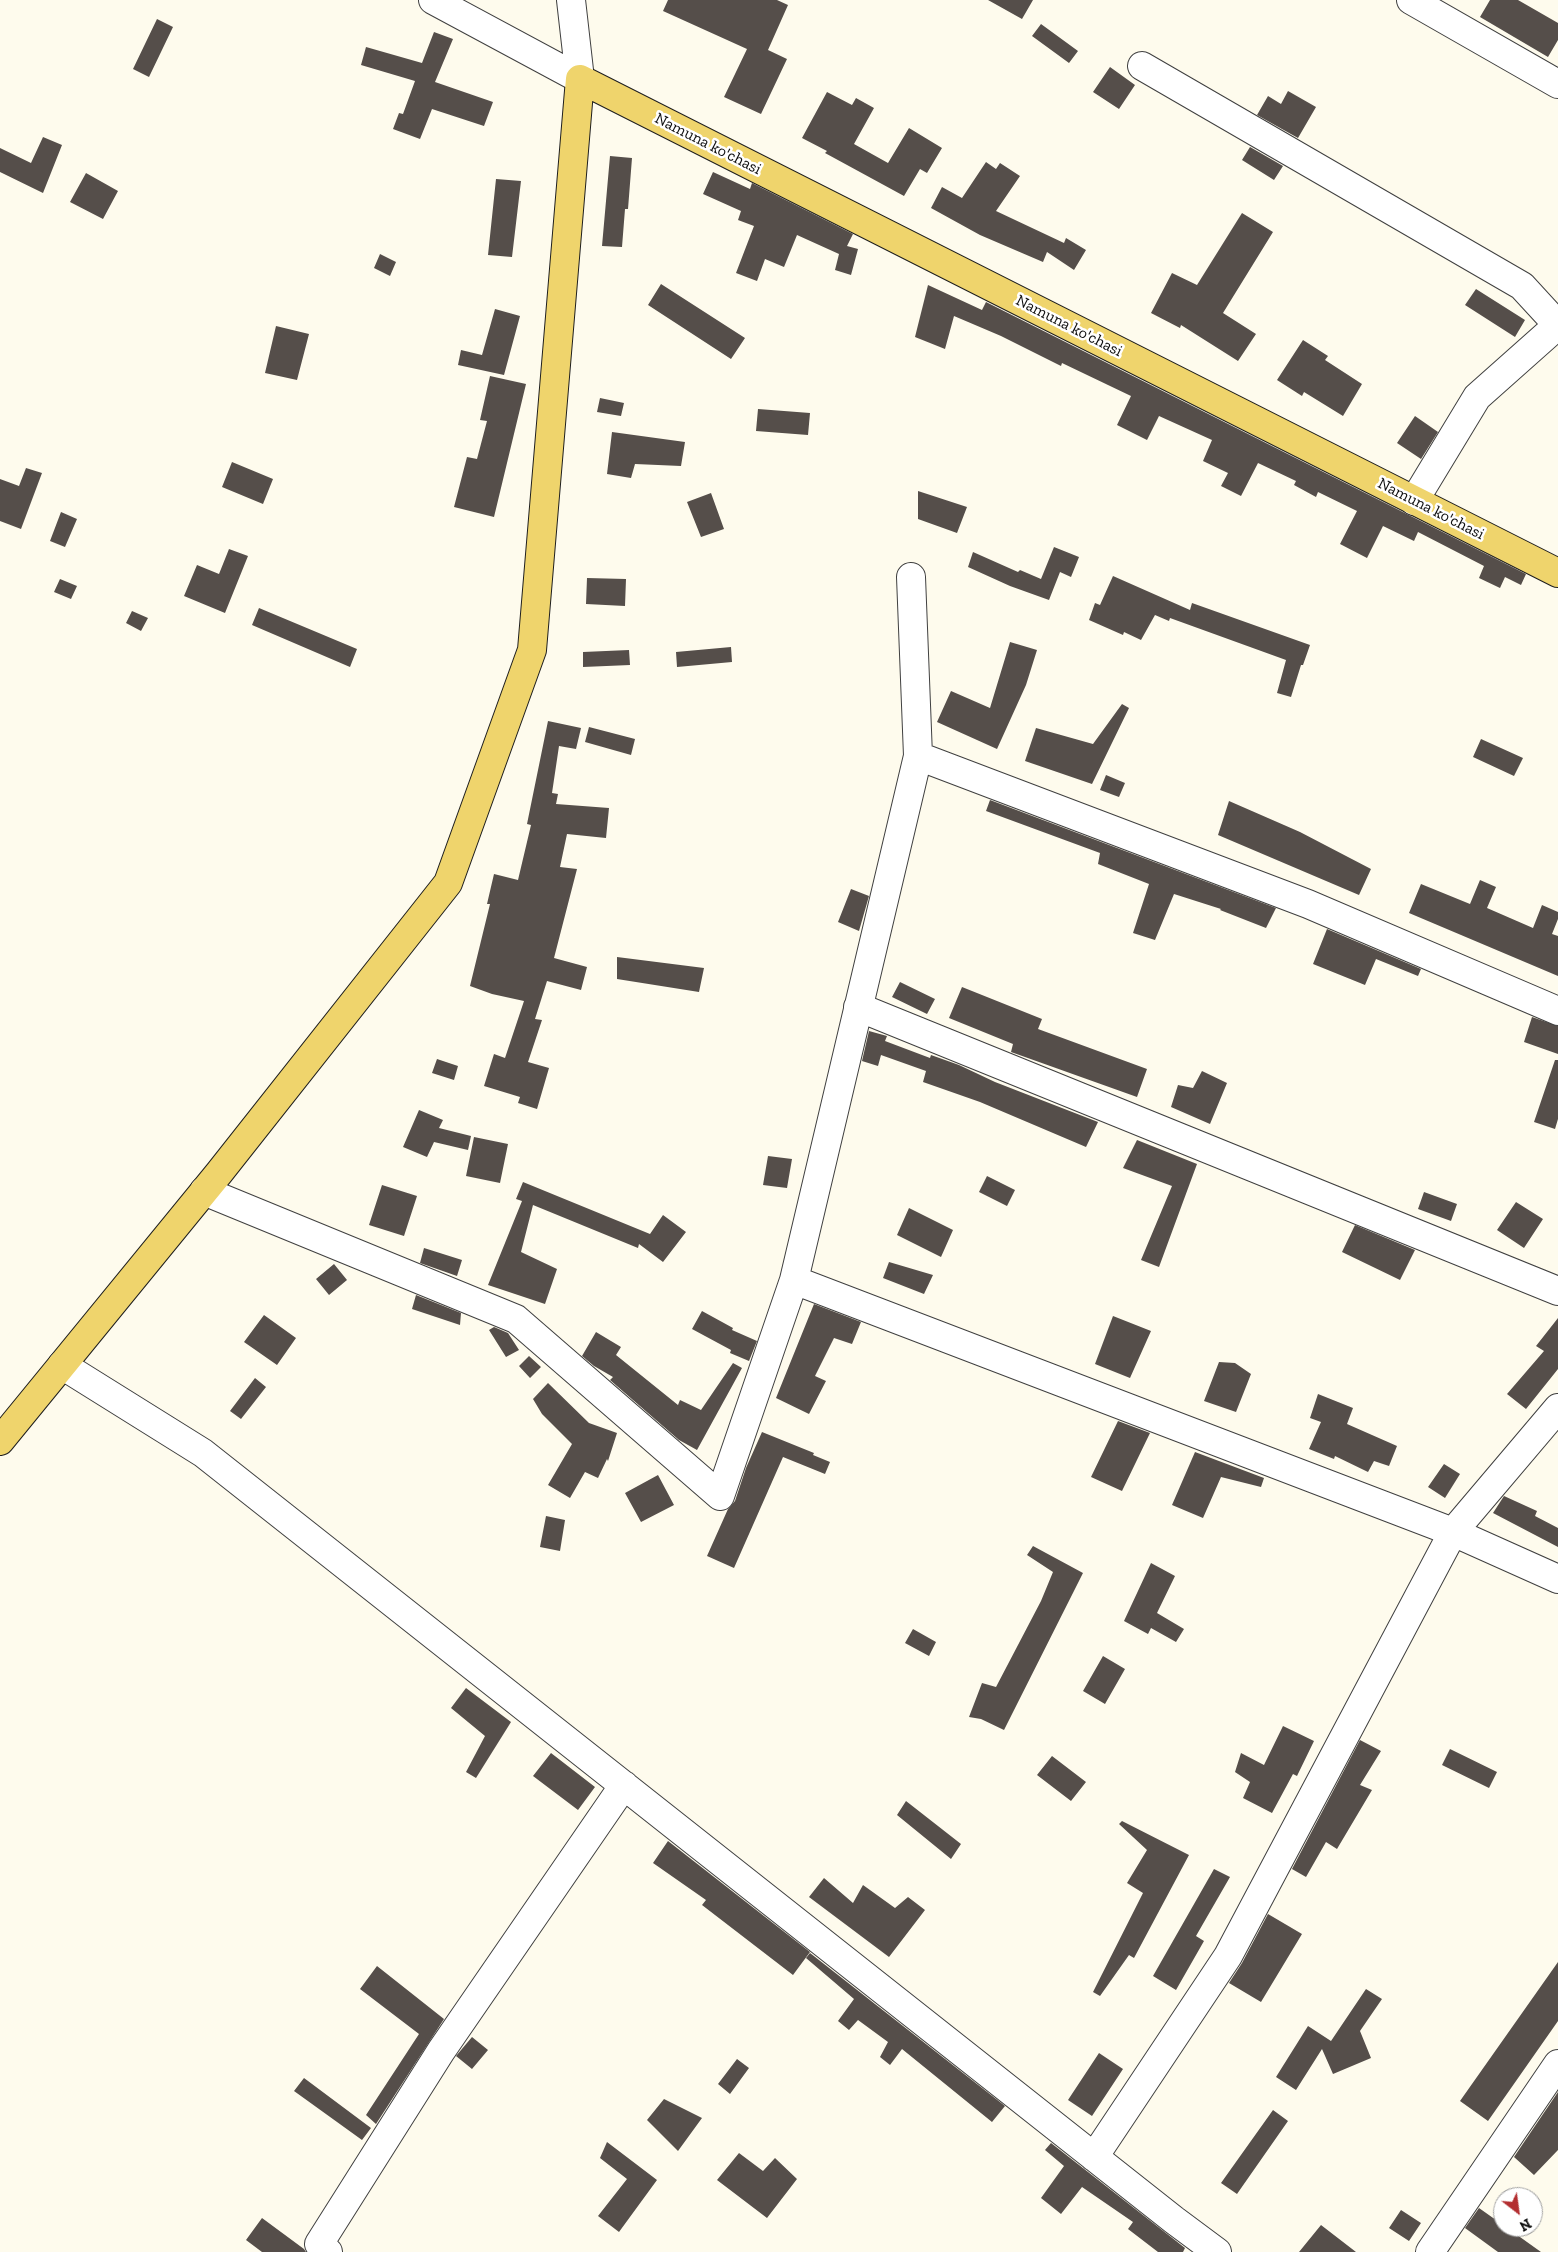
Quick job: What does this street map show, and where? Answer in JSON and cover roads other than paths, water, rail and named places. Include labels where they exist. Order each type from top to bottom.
[{"type":"main road","name":"Namuna ko'chasi","points":[[580,79],[1558,573]]},
{"type":"main road","points":[[0,1440],[204,1191],[448,883],[532,650],[580,79]]},
{"type":"street","points":[[433,0],[580,79]]},
{"type":"street","points":[[571,0],[580,79]]},
{"type":"street","points":[[1411,0],[1558,84]]},
{"type":"street","points":[[1142,66],[1522,286],[1558,324],[1477,397],[1414,501]]},
{"type":"street","points":[[204,1191],[516,1319],[720,1496],[794,1280],[918,756],[911,577]]},
{"type":"street","points":[[918,756],[1308,904],[1558,1011]]},
{"type":"street","points":[[858,1006],[1558,1291]]},
{"type":"street","points":[[794,1280],[1453,1532],[1558,1579]]},
{"type":"street","points":[[62,1365],[203,1453],[1094,2157],[1217,2252]]},
{"type":"street","points":[[1094,2157],[1228,1956],[1453,1532],[1558,1408]]},
{"type":"street","points":[[328,2252],[319,2244],[425,2076],[624,1786]]},
{"type":"street","points":[[1430,2252],[1558,2064]]}]
